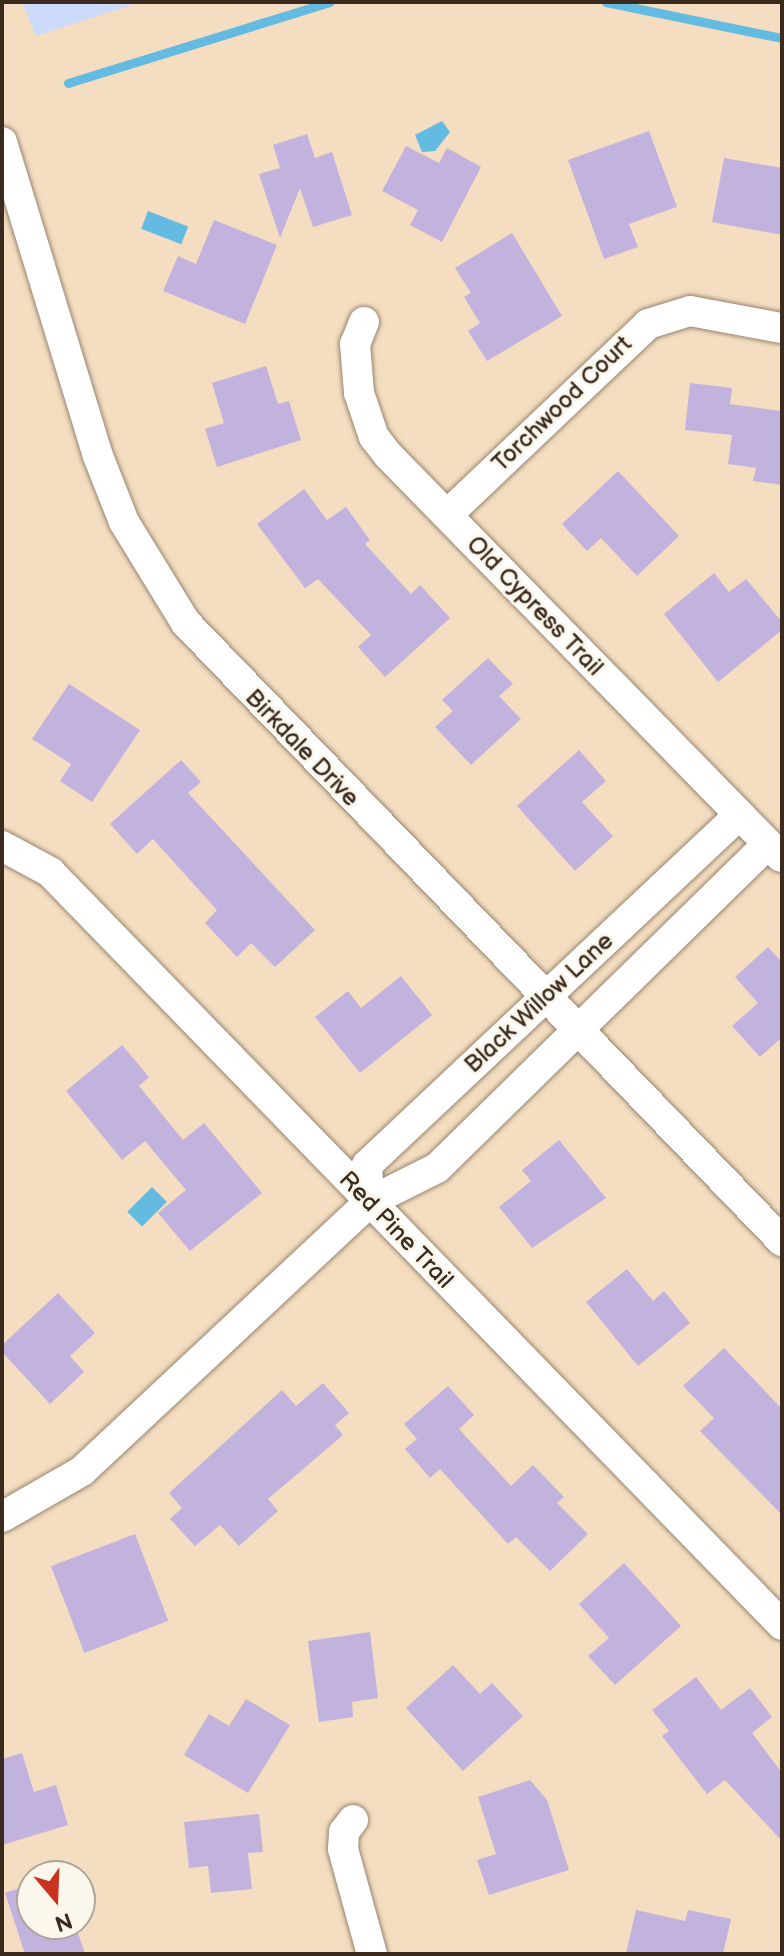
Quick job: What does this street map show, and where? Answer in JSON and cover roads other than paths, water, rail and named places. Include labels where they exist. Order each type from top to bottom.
[{"type":"street","name":"Birkdale Drive","points":[[2,142],[98,456],[146,564],[216,660],[782,1241]]},
{"type":"street","name":"Torchwood Court","points":[[447,515],[648,324],[690,311],[782,328]]},
{"type":"street","name":"Old Cypress Trail","points":[[364,322],[355,365],[370,427],[388,455],[775,851]]},
{"type":"street","name":"Black Willow Lane","points":[[369,1202],[367,1165],[739,815]]},
{"type":"street","name":"Red Pine Trail","points":[[2,846],[50,872],[782,1625]]},
{"type":"street","name":"Black Willow Lane","points":[[2,1517],[82,1471],[369,1202],[437,1168],[575,1029],[775,851]]},
{"type":"street","points":[[353,1820],[344,1832],[343,1849],[372,1954]]},
{"type":"water","points":[[442,121],[450,132],[435,151],[422,152],[415,135]]},
{"type":"water","points":[[148,211],[188,226],[181,244],[141,229]]},
{"type":"water","points":[[152,1187],[167,1202],[142,1227],[127,1212]]},
{"type":"waterway","points":[[68,83],[330,2]]},
{"type":"waterway","points":[[606,2],[782,38]]}]
